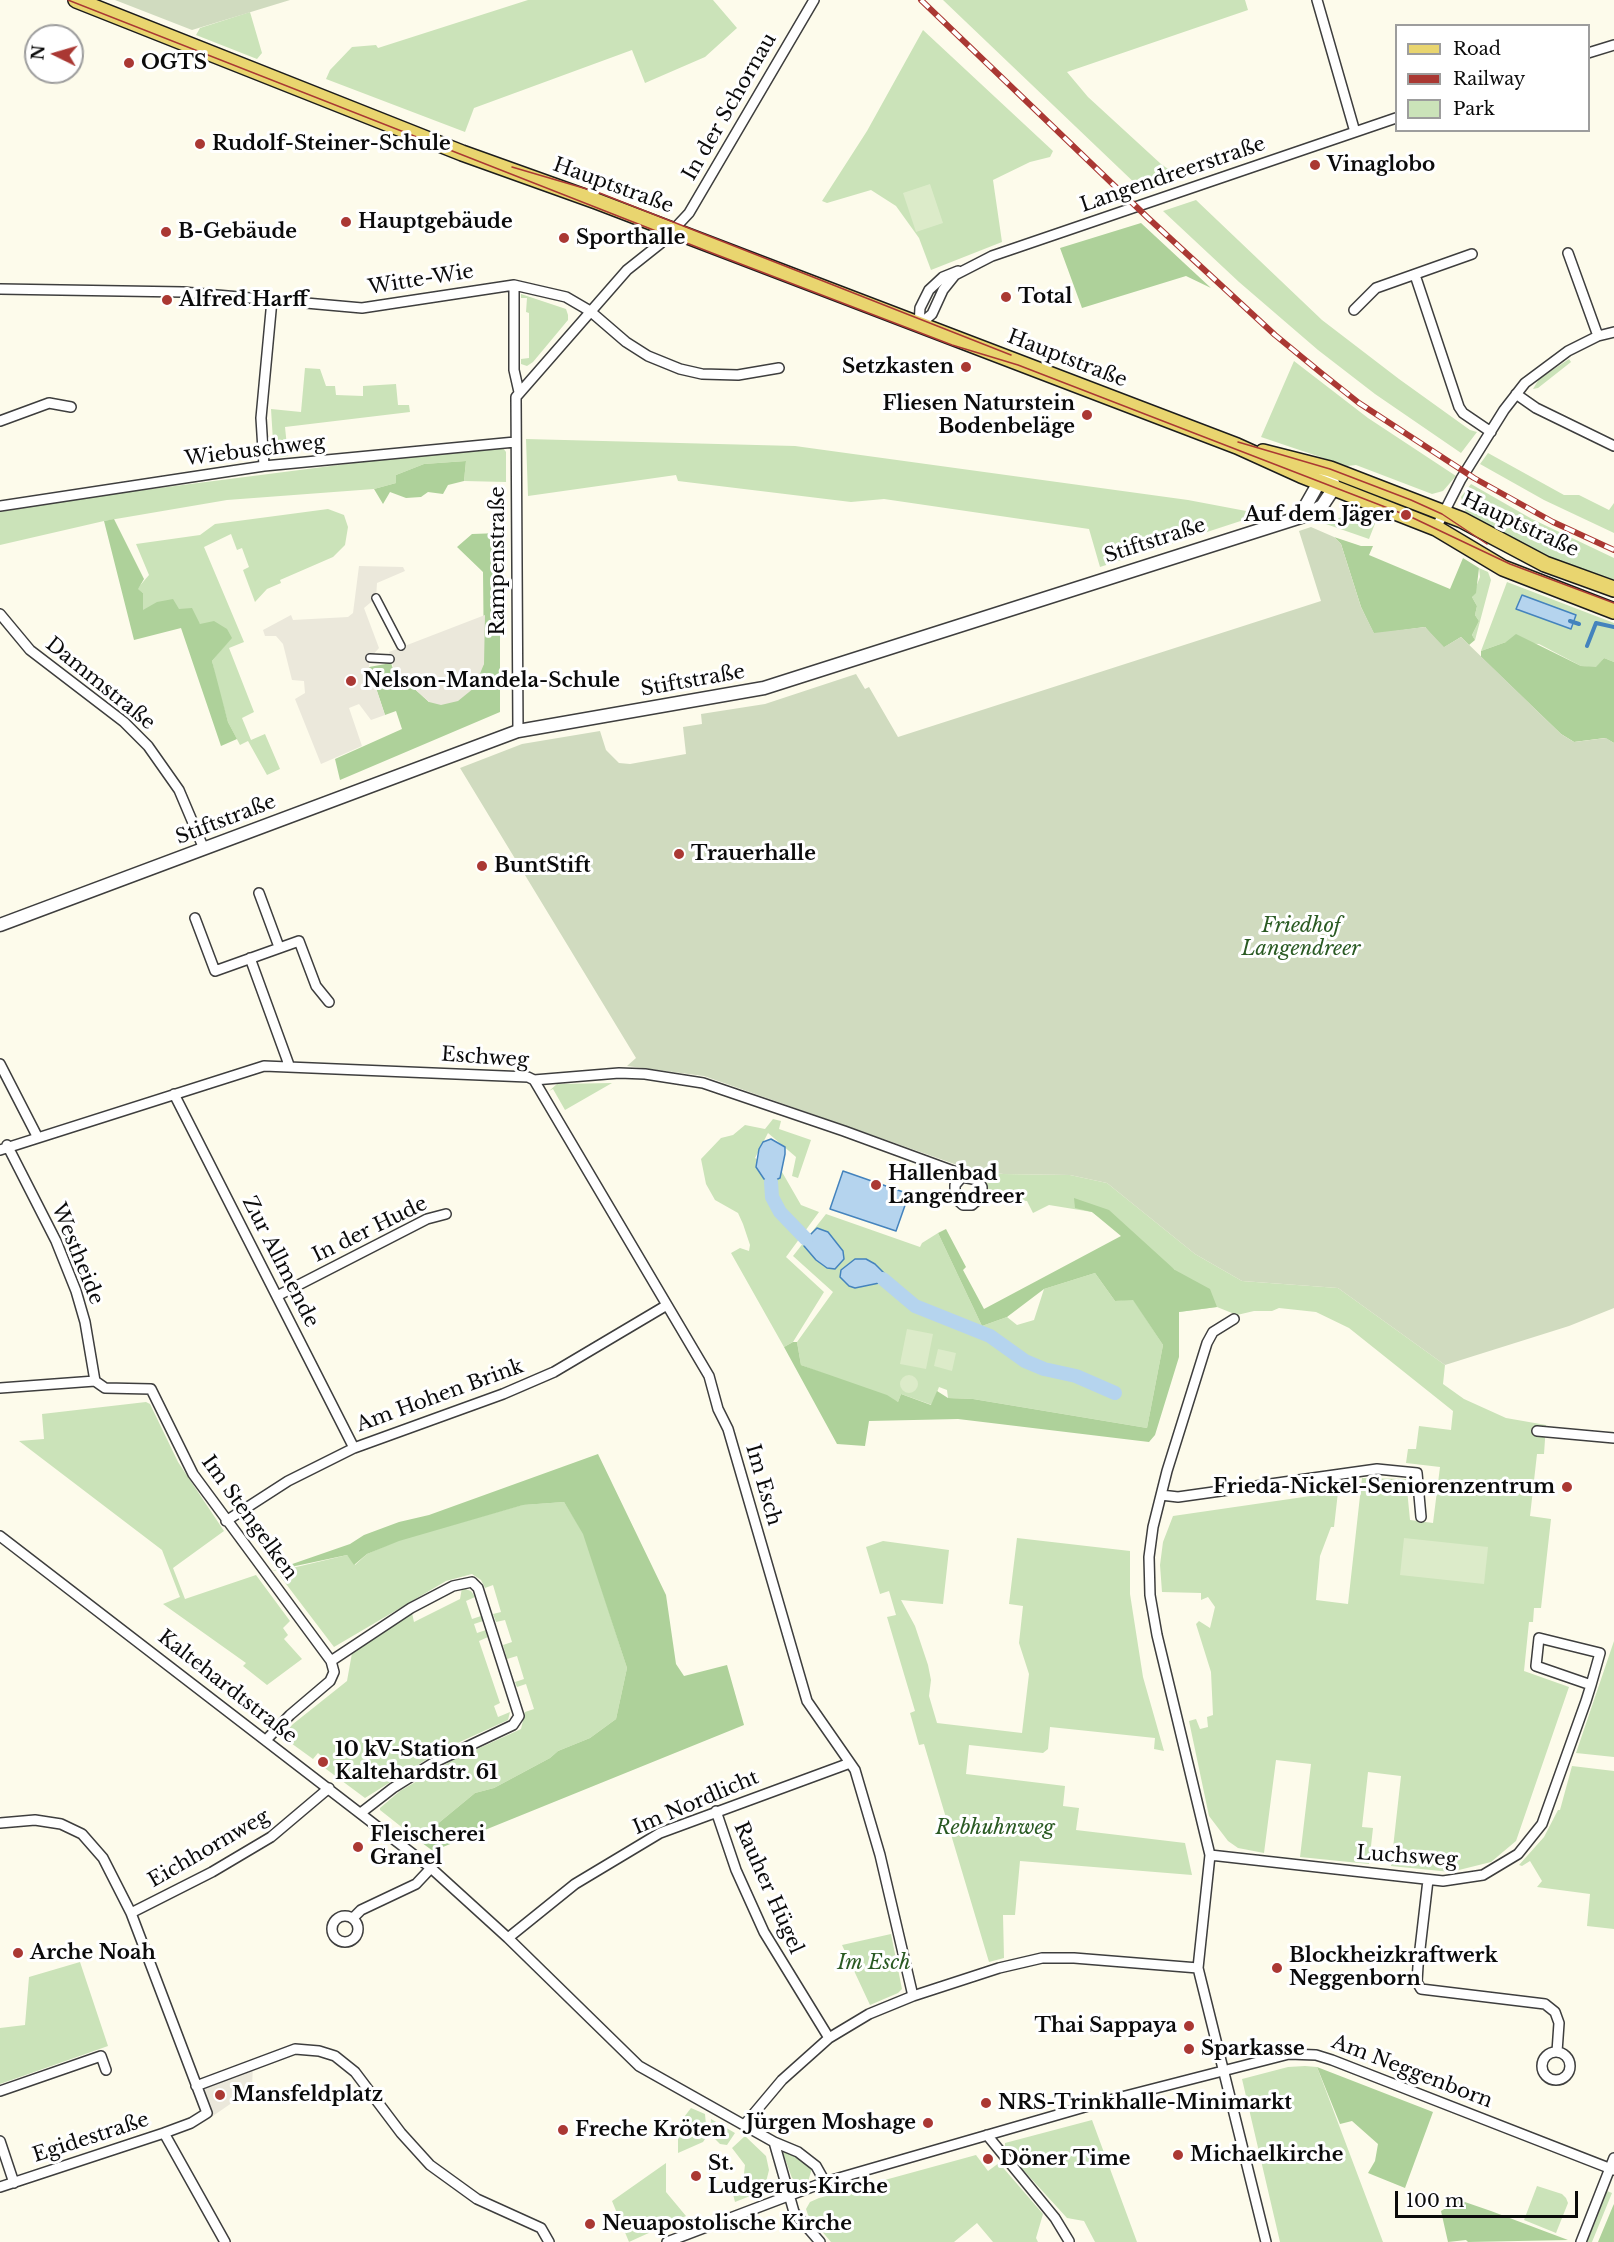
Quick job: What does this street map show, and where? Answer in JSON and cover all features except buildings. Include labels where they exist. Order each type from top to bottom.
[{"type":"main road","name":"Hauptstraße","points":[[76,0],[462,153],[673,230],[1237,446],[1317,482],[1436,528],[1503,568],[1614,611]]},
{"type":"main road","name":"Hauptstraße","points":[[1237,446],[1330,469],[1462,520],[1545,564],[1614,589]]},
{"type":"street","name":"In der Schornau","points":[[673,230],[689,213],[814,0]]},
{"type":"street","points":[[1317,0],[1355,132]]},
{"type":"street","points":[[1590,52],[1614,45]]},
{"type":"street","name":"Langendreerstraße","points":[[919,325],[920,308],[929,290],[943,277],[1000,253],[1395,118]]},
{"type":"street","points":[[519,392],[627,270],[673,230]]},
{"type":"street","points":[[1568,253],[1598,336]]},
{"type":"street","points":[[1354,310],[1372,290],[1472,254]]},
{"type":"street","name":"Langendreerstraße","points":[[919,325],[932,314],[943,290],[962,270]]},
{"type":"street","points":[[1415,275],[1459,406],[1463,413],[1491,432]]},
{"type":"street","name":"Witte-Wie","points":[[0,288],[131,289],[377,307],[477,288],[514,285],[566,297],[590,311],[626,342],[648,356],[680,369],[702,374],[738,375],[779,368]]},
{"type":"street","name":"Rampenstraße","points":[[514,285],[514,370],[519,392],[515,402],[518,731]]},
{"type":"street","points":[[264,466],[261,418],[272,300]]},
{"type":"street","points":[[1436,528],[1491,432],[1516,394],[1542,368],[1598,336],[1614,332]]},
{"type":"street","points":[[1516,394],[1536,408],[1614,446]]},
{"type":"street","points":[[0,421],[49,403],[70,407]]},
{"type":"street","name":"Wiebuschweg","points":[[0,506],[264,466],[515,442]]},
{"type":"street","points":[[1294,517],[1305,507],[1317,482],[1330,469]]},
{"type":"street","points":[[1330,469],[1334,488]]},
{"type":"street","name":"Stiftstraße","points":[[0,925],[518,731],[764,688],[1294,517],[1307,515],[1319,508],[1334,488]]},
{"type":"street","points":[[376,598],[401,646]]},
{"type":"street","name":"Dammstraße","points":[[0,614],[30,651],[124,722],[148,746],[178,790],[204,849]]},
{"type":"street","points":[[370,658],[390,659]]},
{"type":"street","points":[[259,893],[279,947]]},
{"type":"street","points":[[195,918],[215,971],[299,941],[316,986],[328,1002]]},
{"type":"street","points":[[250,958],[289,1065]]},
{"type":"street","points":[[0,1064],[37,1136]]},
{"type":"street","name":"Eschweg","points":[[4,1148],[264,1066],[289,1065],[528,1077],[534,1080],[619,1073],[694,1081],[837,1128],[956,1172],[962,1177],[969,1177],[981,1184],[983,1191],[980,1200],[972,1205],[963,1205],[953,1193],[955,1185],[962,1177]]},
{"type":"street","name":"Im Esch","points":[[534,1080],[709,1376],[718,1409],[728,1429],[807,1701],[855,1770],[880,1855],[913,1996]]},
{"type":"street","name":"Zur Allmende","points":[[174,1094],[354,1448]]},
{"type":"street","name":"Westheide","points":[[4,1148],[56,1241],[76,1291],[87,1331],[95,1382]]},
{"type":"street","name":"In der Hude","points":[[277,1296],[427,1219],[446,1215]]},
{"type":"street","name":"Am Hohen Brink","points":[[226,1521],[280,1485],[354,1448],[503,1394],[554,1372],[667,1305]]},
{"type":"street","points":[[1234,1319],[1213,1332],[1207,1343],[1161,1495],[1149,1557],[1151,1601],[1210,1855],[1198,1968],[1266,2242]]},
{"type":"street","points":[[0,1388],[95,1382]]},
{"type":"street","name":"Im Stengelken","points":[[95,1382],[105,1388],[151,1389],[188,1466],[226,1521],[331,1661]]},
{"type":"street","points":[[1537,1431],[1614,1438]]},
{"type":"street","points":[[1161,1495],[1178,1497],[1377,1469],[1417,1473],[1421,1517]]},
{"type":"street","name":"Kaltehardtstraße","points":[[0,1536],[362,1812],[431,1868],[508,1938],[639,2066],[774,2142],[798,2152],[816,2166],[825,2182]]},
{"type":"street","points":[[267,1739],[290,1715],[330,1682],[334,1672],[331,1661],[411,1608],[453,1586],[472,1582],[478,1588],[519,1716],[513,1725],[428,1767],[393,1788],[362,1812]]},
{"type":"street","name":"Luchsweg","points":[[1210,1855],[1428,1880],[1452,1881],[1483,1875],[1510,1860],[1532,1839],[1548,1811],[1591,1685],[1600,1653],[1554,1639],[1539,1638],[1536,1666],[1591,1685]]},
{"type":"street","name":"Im Nordlicht","points":[[508,1938],[550,1902],[602,1867],[660,1833],[850,1763]]},
{"type":"street","name":"Eichhornweg","points":[[131,1913],[212,1872],[271,1837],[329,1788]]},
{"type":"street","name":"Rauher Hügel","points":[[716,1811],[736,1870],[764,1932],[830,2038]]},
{"type":"street","points":[[0,1823],[47,1821],[73,1828],[82,1834],[103,1858],[131,1913],[207,2113],[190,2123],[164,2133]]},
{"type":"street","points":[[353,1918],[368,1907],[416,1884],[431,1868]]},
{"type":"street","points":[[1428,1880],[1418,1966],[1417,1982],[1421,1989],[1545,2004],[1555,2012],[1559,2023],[1557,2052]]},
{"type":"street","points":[[745,2124],[782,2080],[830,2038],[868,2014],[913,1996],[999,1968],[1042,1958],[1074,1958],[1198,1968]]},
{"type":"street","points":[[196,2086],[295,2049],[319,2051],[335,2056],[356,2072],[400,2133],[430,2165],[477,2199],[541,2228],[549,2242]]},
{"type":"street","name":"Am Neggenborn","points":[[667,2242],[788,2194],[825,2182],[1278,2055],[1316,2055],[1612,2169]]},
{"type":"street","points":[[0,2091],[100,2056],[106,2070]]},
{"type":"street","name":"Egidestraße","points":[[0,2187],[164,2133],[225,2242]]},
{"type":"street","points":[[987,2135],[1055,2218],[1070,2241]]},
{"type":"street","name":"Egidestraße","points":[[0,2142],[14,2182]]},
{"type":"street","points":[[774,2142],[794,2212],[820,2242]]},
{"type":"street","points":[[1581,2242],[1612,2169],[1614,2158]]},
{"type":"green space","points":[[115,0],[290,0],[192,30]]},
{"type":"green space","points":[[528,0],[713,0],[737,28],[705,57],[645,83],[632,50],[474,108],[465,132],[326,79],[330,70],[352,47],[376,45],[378,48]]},
{"type":"green space","points":[[943,0],[1245,0],[1248,10],[1067,72],[1088,97],[1161,164],[1178,176],[1142,190]]},
{"type":"green space","points":[[250,12],[262,53],[257,59],[196,35],[200,28]]},
{"type":"green space","points":[[923,30],[1053,151],[1050,157],[1030,162],[993,180],[1002,242],[931,270],[919,238],[896,206],[871,190],[827,203],[822,201],[867,131]]},
{"type":"green space","points":[[930,184],[943,223],[916,232],[903,193]]},
{"type":"green space","points":[[1196,200],[1322,320],[1399,379],[1470,430],[1477,432],[1461,453],[1375,394],[1318,350],[1239,282],[1163,211]]},
{"type":"green space","points":[[1141,223],[1211,288],[1186,276],[1082,308],[1060,248]]},
{"type":"green space","points":[[521,294],[566,309],[568,315],[568,320],[533,362],[527,366],[521,364],[521,359],[529,358],[529,313],[526,312],[527,298],[521,298]]},
{"type":"green space","points":[[1569,359],[1571,362],[1538,388],[1533,389],[1539,379]]},
{"type":"green space","points":[[1294,361],[1368,418],[1456,476],[1443,491],[1432,494],[1356,465],[1347,466],[1261,437]]},
{"type":"green space","points":[[305,368],[320,369],[326,386],[335,386],[336,395],[363,396],[363,386],[396,384],[398,405],[409,405],[410,412],[285,427],[288,456],[274,457],[271,409],[301,412]]},
{"type":"green space","points":[[526,439],[795,446],[1188,500],[1262,514],[1100,567],[1089,529],[884,499],[851,502],[678,481],[676,475],[528,496]]},
{"type":"green space","points":[[503,448],[506,452],[506,482],[464,481],[466,461],[424,464],[396,475],[396,483],[374,489],[227,500],[104,521],[0,545],[0,512],[89,497],[362,462]]},
{"type":"green space","points":[[1488,453],[1564,495],[1579,495],[1609,510],[1614,503],[1614,533],[1544,500],[1480,464]]},
{"type":"green space","points":[[466,461],[464,481],[448,485],[443,494],[428,492],[421,497],[406,498],[390,492],[383,504],[374,489],[396,483],[396,475],[424,464]]},
{"type":"green space","points":[[1471,484],[1532,519],[1614,558],[1614,581],[1550,558],[1467,516],[1461,497]]},
{"type":"green space","points":[[328,509],[344,515],[348,527],[345,545],[333,557],[280,580],[281,583],[267,589],[255,602],[243,570],[249,567],[242,548],[237,550],[231,534],[204,547],[244,642],[229,648],[254,712],[242,718],[251,740],[265,734],[280,769],[267,775],[248,741],[240,745],[228,722],[217,684],[212,661],[231,638],[200,624],[179,609],[143,610],[143,593],[137,589],[149,575],[136,544],[200,535],[215,524]]},
{"type":"green space","points":[[1355,513],[1376,521],[1369,539],[1323,523]]},
{"type":"green space","points":[[114,519],[144,579],[138,589],[143,593],[143,610],[157,602],[173,599],[179,609],[192,608],[200,624],[214,621],[227,629],[232,638],[212,661],[228,722],[237,739],[221,746],[181,628],[134,640],[104,521]]},
{"type":"green space","name":"Friedhof Langendreer","points":[[1311,527],[1334,537],[1341,544],[1361,607],[1374,633],[1425,627],[1444,647],[1461,637],[1561,734],[1574,742],[1606,738],[1614,743],[1614,1308],[1569,1326],[1445,1365],[1338,1288],[1242,1281],[1195,1254],[1107,1183],[1070,1175],[1003,1174],[963,1167],[704,1076],[627,1066],[636,1058],[460,768],[522,744],[600,731],[606,750],[619,763],[630,764],[686,754],[683,727],[702,724],[701,714],[765,704],[856,674],[865,689],[869,687],[898,737],[1321,601],[1299,531]]},
{"type":"green space","points":[[500,533],[500,712],[340,780],[335,759],[402,729],[396,711],[385,715],[369,667],[391,663],[397,680],[407,682],[429,702],[484,664],[483,572],[457,547],[472,534]]},
{"type":"green space","points":[[1334,537],[1361,546],[1373,546],[1369,555],[1450,589],[1463,558],[1479,568],[1476,593],[1472,597],[1477,606],[1475,615],[1479,621],[1472,635],[1475,640],[1469,645],[1461,637],[1443,648],[1425,627],[1374,634],[1361,607],[1341,544]]},
{"type":"green space","points":[[1479,568],[1488,572],[1491,580],[1475,640],[1472,635],[1479,621],[1475,615],[1477,606],[1472,597],[1480,577]]},
{"type":"green space","points":[[1507,582],[1614,623],[1614,662],[1604,658],[1596,668],[1581,666],[1539,644],[1506,642],[1481,651]]},
{"type":"green space","points":[[1516,634],[1581,666],[1596,667],[1604,658],[1614,662],[1614,743],[1605,738],[1574,742],[1561,734],[1481,657],[1481,651],[1506,642]]},
{"type":"green space","points":[[612,1083],[565,1110],[553,1089],[549,1091],[557,1084]]},
{"type":"green space","points":[[773,1119],[781,1121],[779,1129],[811,1140],[798,1178],[792,1176],[796,1157],[768,1133],[755,1158],[782,1172],[801,1205],[819,1212],[786,1257],[824,1292],[793,1342],[784,1347],[731,1253],[740,1248],[749,1251],[750,1245],[743,1224],[738,1213],[715,1200],[706,1184],[701,1159],[721,1138],[733,1135],[745,1125],[765,1129]]},
{"type":"green space","points":[[963,1167],[1003,1174],[1070,1175],[1107,1183],[1195,1254],[1242,1281],[1338,1288],[1445,1365],[1443,1384],[1464,1399],[1506,1418],[1546,1425],[1544,1454],[1537,1454],[1530,1516],[1551,1519],[1541,1608],[1534,1608],[1533,1622],[1529,1622],[1524,1671],[1569,1687],[1516,1841],[1491,1862],[1451,1872],[1391,1866],[1401,1776],[1368,1772],[1362,1827],[1373,1828],[1369,1864],[1300,1857],[1311,1764],[1276,1760],[1264,1853],[1238,1848],[1228,1841],[1209,1816],[1189,1721],[1196,1719],[1200,1729],[1208,1727],[1207,1717],[1213,1715],[1211,1672],[1196,1624],[1199,1621],[1210,1628],[1215,1607],[1208,1597],[1201,1600],[1201,1593],[1162,1592],[1160,1565],[1163,1542],[1173,1516],[1338,1492],[1334,1527],[1331,1527],[1320,1556],[1316,1600],[1348,1604],[1362,1478],[1406,1479],[1410,1520],[1433,1523],[1440,1467],[1406,1463],[1408,1449],[1416,1449],[1419,1426],[1451,1430],[1453,1411],[1349,1328],[1316,1312],[1279,1308],[1272,1311],[1254,1311],[1237,1315],[1217,1307],[1179,1312],[1175,1270],[1092,1212],[1049,1205],[1033,1213],[1027,1201],[990,1197],[984,1179],[964,1173],[961,1170]]},
{"type":"green space","points":[[1074,1198],[1109,1210],[1175,1270],[1210,1289],[1217,1307],[1179,1312],[1179,1357],[1155,1435],[1149,1442],[958,1419],[869,1421],[865,1446],[837,1444],[784,1347],[793,1342],[797,1342],[801,1365],[887,1395],[898,1402],[901,1394],[931,1405],[937,1391],[948,1398],[973,1399],[1147,1428],[1163,1345],[1133,1300],[1115,1301],[1095,1273],[1044,1289],[1007,1317],[982,1326],[938,1233],[946,1229],[966,1267],[963,1270],[984,1309],[1121,1236],[1092,1212],[1075,1208]]},
{"type":"green space","points":[[826,1214],[920,1247],[922,1243],[938,1233],[982,1326],[1007,1317],[1017,1325],[1034,1320],[1044,1289],[1095,1273],[1115,1301],[1133,1299],[1163,1345],[1147,1428],[973,1399],[948,1398],[947,1390],[939,1387],[932,1405],[901,1394],[898,1402],[801,1365],[797,1342],[833,1292],[793,1256]]},
{"type":"green space","points":[[907,1329],[933,1334],[926,1369],[900,1364]]},
{"type":"green space","points":[[938,1349],[956,1353],[952,1371],[934,1366]]},
{"type":"green space","points":[[905,1375],[913,1375],[918,1380],[916,1391],[905,1393],[900,1388],[900,1380]]},
{"type":"green space","points":[[146,1402],[150,1404],[178,1462],[224,1531],[173,1568],[185,1599],[256,1575],[290,1621],[283,1628],[288,1635],[284,1639],[302,1659],[267,1685],[243,1666],[246,1663],[163,1604],[180,1597],[162,1550],[19,1441],[44,1439],[42,1414]]},
{"type":"green space","points":[[598,1454],[666,1595],[676,1664],[684,1676],[727,1665],[744,1725],[433,1851],[418,1840],[475,1793],[494,1788],[550,1758],[558,1751],[590,1738],[616,1719],[627,1668],[583,1534],[564,1502],[523,1505],[399,1541],[367,1554],[354,1565],[347,1555],[272,1571],[350,1544],[364,1535],[399,1522],[429,1515]]},
{"type":"green space","points":[[564,1502],[584,1534],[627,1668],[616,1719],[590,1738],[558,1751],[550,1758],[494,1788],[475,1793],[418,1840],[380,1808],[400,1791],[453,1760],[521,1729],[525,1712],[534,1709],[526,1684],[517,1687],[515,1682],[524,1679],[517,1656],[507,1659],[503,1645],[512,1642],[505,1620],[496,1622],[493,1614],[501,1612],[493,1585],[485,1588],[481,1580],[472,1574],[446,1581],[334,1647],[280,1576],[288,1569],[347,1555],[355,1565],[367,1554],[399,1540],[522,1505]]},
{"type":"green space","name":"Rebhuhnweg","points":[[1017,1538],[1130,1551],[1130,1594],[1143,1677],[1164,1751],[1154,1749],[1155,1738],[1050,1727],[1048,1749],[1043,1753],[969,1745],[966,1774],[1065,1786],[1063,1806],[1079,1808],[1076,1830],[1185,1843],[1192,1875],[1020,1861],[1015,1915],[1003,1915],[1004,1958],[989,1962],[924,1744],[919,1745],[910,1713],[915,1711],[887,1617],[896,1615],[889,1591],[880,1594],[866,1547],[883,1541],[949,1550],[943,1604],[901,1600],[915,1626],[928,1665],[931,1680],[929,1696],[937,1723],[1022,1733],[1029,1674],[1019,1643],[1023,1606],[1009,1604]]},
{"type":"green space","points":[[1404,1538],[1488,1547],[1484,1584],[1400,1575]]},
{"type":"green space","points":[[462,1588],[471,1591],[475,1597],[466,1601],[472,1619],[481,1616],[483,1621],[474,1624],[477,1633],[486,1630],[488,1637],[479,1641],[500,1703],[494,1706],[498,1717],[510,1712],[508,1720],[440,1751],[365,1798],[322,1766],[326,1760],[318,1753],[313,1759],[284,1738],[283,1735],[293,1724],[347,1681],[352,1653],[412,1613],[414,1622],[460,1599]]},
{"type":"green space","points":[[1614,1641],[1614,1757],[1576,1753]]},
{"type":"green space","points":[[1572,1766],[1614,1771],[1614,1929],[1587,1926],[1590,1894],[1537,1887],[1542,1881],[1530,1861],[1522,1866],[1519,1865],[1544,1837],[1560,1810]]},
{"type":"green space","name":"Im Esch","points":[[891,1934],[902,1989],[870,2005],[842,1945]]},
{"type":"green space","points":[[80,1962],[108,2046],[0,2084],[0,2028],[25,2025],[29,1977]]},
{"type":"green space","points":[[1288,2067],[1317,2067],[1383,2242],[1280,2242],[1242,2079]]},
{"type":"green space","points":[[1317,2067],[1433,2112],[1405,2188],[1368,2173],[1375,2161],[1378,2144],[1352,2121],[1340,2124]]},
{"type":"green space","points":[[691,2108],[705,2114],[707,2136],[703,2142],[678,2153],[678,2125]]},
{"type":"green space","points":[[711,2119],[735,2133],[727,2145],[720,2144],[712,2136]]},
{"type":"green space","points":[[1092,2120],[1137,2242],[1095,2242],[1084,2221],[1067,2218],[1005,2150],[1005,2143]]},
{"type":"green space","points":[[745,2136],[766,2156],[769,2170],[766,2182],[743,2182],[745,2165],[732,2148]]},
{"type":"green space","points":[[786,2151],[812,2168],[808,2182],[800,2184],[792,2178],[783,2153]]},
{"type":"green space","points":[[976,2155],[988,2171],[999,2163],[1043,2214],[1036,2238],[1038,2242],[993,2242],[977,2223],[954,2242],[831,2242],[808,2215],[806,2209],[810,2202],[819,2198]]},
{"type":"green space","points":[[666,2163],[666,2192],[686,2216],[629,2242],[612,2201]]},
{"type":"green space","points":[[731,2186],[761,2187],[755,2194],[735,2202]]},
{"type":"green space","points":[[1537,2186],[1562,2194],[1566,2198],[1568,2203],[1556,2233],[1524,2220]]},
{"type":"green space","points":[[1607,2191],[1612,2193],[1592,2242],[1587,2242]]},
{"type":"green space","points":[[1459,2200],[1568,2240],[1448,2242],[1441,2211]]},
{"type":"green space","points":[[1614,2204],[1614,2242],[1598,2242],[1613,2206]]},
{"type":"shaded area","points":[[359,566],[403,567],[405,571],[377,583],[376,598],[364,608],[379,648],[370,658],[369,667],[385,715],[371,720],[359,704],[349,708],[362,746],[321,764],[295,699],[305,693],[304,681],[292,680],[283,644],[276,636],[265,636],[263,630],[291,615],[293,620],[348,617],[353,613]]},
{"type":"shaded area","points":[[485,615],[484,664],[474,688],[458,701],[441,705],[429,702],[407,682],[397,680],[389,652]]},
{"type":"shaded area","name":"Mansfeldplatz","points":[[253,2063],[252,2089],[210,2118],[199,2106],[194,2080]]},
{"type":"water","points":[[1522,595],[1576,615],[1571,629],[1516,609]]},
{"type":"water","points":[[771,1139],[785,1147],[785,1154],[780,1178],[771,1182],[764,1179],[756,1167],[759,1149],[763,1142]]},
{"type":"water","points":[[843,1171],[909,1194],[896,1231],[830,1209]]},
{"type":"water","points":[[817,1228],[828,1232],[843,1251],[844,1259],[835,1269],[827,1268],[816,1260],[804,1246],[806,1239]]},
{"type":"water","points":[[855,1259],[866,1259],[875,1264],[887,1276],[884,1282],[855,1288],[849,1286],[840,1277],[841,1270]]},
{"type":"waterway","points":[[1570,621],[1579,624]]},
{"type":"waterway","points":[[1587,646],[1596,623],[1614,627]]},
{"type":"waterway","points":[[771,1182],[772,1197],[780,1212],[806,1239]]},
{"type":"waterway","points":[[883,1279],[915,1306],[990,1336],[1025,1361],[1044,1369],[1076,1376],[1115,1393]]},
{"type":"tram line","points":[[68,0],[712,253],[952,345],[1018,365],[1411,517],[1510,564],[1614,603]]},
{"type":"tram line","points":[[512,167],[597,192],[1011,355]]},
{"type":"tram line","points":[[1238,442],[1330,469],[1411,500],[1442,514],[1487,544]]},
{"type":"railway","points":[[921,0],[1147,217],[1275,335],[1359,403],[1474,478],[1553,522],[1614,550]]},
{"type":"place","name":"OGTS","points":[[129,63]]},
{"type":"place","name":"Rudolf-Steiner-Schule","points":[[200,144]]},
{"type":"place","name":"Vinaglobo","points":[[1315,165]]},
{"type":"place","name":"Hauptgebäude","points":[[346,222]]},
{"type":"place","name":"B-Gebäude","points":[[166,232]]},
{"type":"place","name":"Sporthalle","points":[[564,238]]},
{"type":"place","name":"Total","points":[[1006,297]]},
{"type":"place","name":"Alfred Harff","points":[[167,300]]},
{"type":"place","name":"Setzkasten","points":[[966,367]]},
{"type":"place","name":"Fliesen Naturstein Bodenbeläge","points":[[1087,415]]},
{"type":"place","name":"Auf dem Jäger","points":[[1406,515]]},
{"type":"place","name":"Nelson-Mandela-Schule","points":[[351,681]]},
{"type":"place","name":"Trauerhalle","points":[[679,854]]},
{"type":"place","name":"BuntStift","points":[[482,866]]},
{"type":"place","name":"Hallenbad Langendreer","points":[[876,1185]]},
{"type":"place","name":"Frieda-Nickel-Seniorenzentrum","points":[[1567,1487]]},
{"type":"place","name":"10 kV-Station Kaltehardstr. 61","points":[[323,1762]]},
{"type":"place","name":"Fleischerei Granel","points":[[358,1847]]},
{"type":"place","name":"Arche Noah","points":[[18,1953]]},
{"type":"place","name":"Blockheizkraftwerk Neggenborn","points":[[1277,1968]]},
{"type":"place","name":"Thai Sappaya","points":[[1189,2026]]},
{"type":"place","name":"Sparkasse","points":[[1189,2049]]},
{"type":"place","name":"Mansfeldplatz","points":[[220,2095]]},
{"type":"place","name":"NRS-Trinkhalle-Minimarkt","points":[[986,2103]]},
{"type":"place","name":"Jürgen Moshage","points":[[928,2123]]},
{"type":"place","name":"Freche Kröten","points":[[563,2130]]},
{"type":"place","name":"Michaelkirche","points":[[1178,2155]]},
{"type":"place","name":"Döner Time","points":[[988,2159]]},
{"type":"place","name":"St. Ludgerus-Kirche","points":[[696,2176]]},
{"type":"place","name":"Neuapostolische Kirche","points":[[590,2224]]}]
